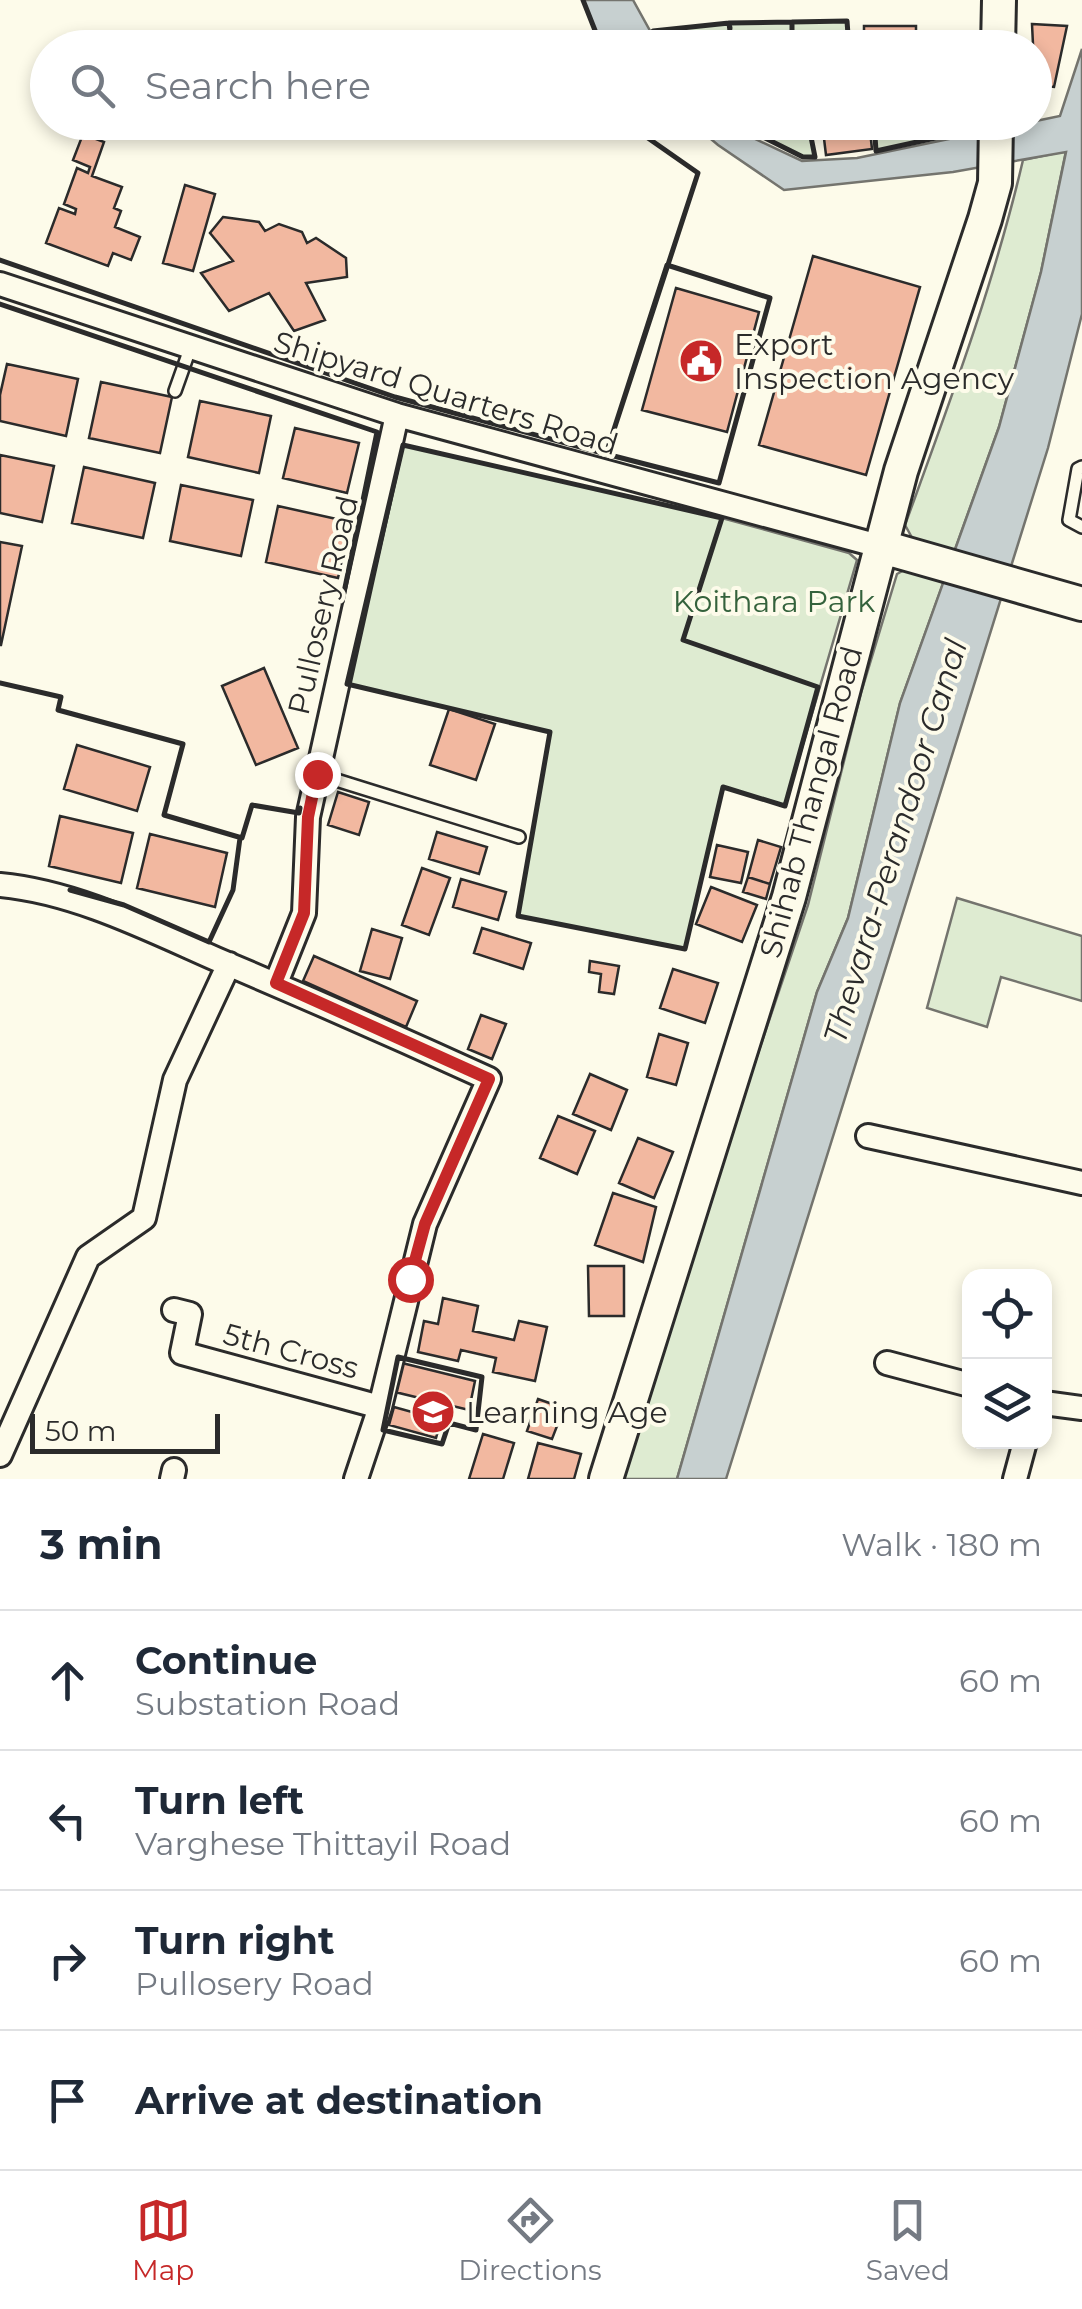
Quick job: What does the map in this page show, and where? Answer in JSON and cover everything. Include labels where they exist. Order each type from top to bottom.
[{"type":"street","points":[[998,30],[999,0]]},
{"type":"street","name":"Shihab Thangal Road","points":[[606,1479],[788,897],[879,546],[995,183],[996,140]]},
{"type":"street","name":"Shipyard Quarters Road","points":[[0,284],[397,415],[879,546]]},
{"type":"street","name":"Pullosery Road","points":[[276,983],[304,913],[308,817],[397,415]]},
{"type":"street","points":[[879,546],[1082,604]]},
{"type":"street","points":[[0,885],[24,888],[120,918],[489,1079],[425,1224],[380,1406],[356,1479]]},
{"type":"street","points":[[0,1454],[88,1257],[144,1218],[176,1080],[228,964]]},
{"type":"street","points":[[868,1136],[1082,1183]]},
{"type":"street","name":"5th Cross","points":[[174,1310],[190,1314],[182,1353],[380,1406]]},
{"type":"street","points":[[887,1364],[962,1383]]},
{"type":"street","points":[[1052,1404],[1082,1408]]},
{"type":"street","points":[[1015,1479],[1023,1449]]},
{"type":"lane","points":[[175,390],[191,346]]},
{"type":"lane","points":[[1082,467],[1078,469],[1069,520],[1082,527]]},
{"type":"lane","points":[[317,774],[520,837]]},
{"type":"green space","points":[[847,21],[848,30],[662,30],[729,23]]},
{"type":"green space","points":[[768,140],[812,140],[815,157],[803,157]]},
{"type":"green space","points":[[875,140],[926,140],[876,151]]},
{"type":"green space","points":[[1066,151],[1041,272],[999,427],[953,555],[915,543],[905,525],[985,299],[1023,160]]},
{"type":"green space","name":"Koithara Park","points":[[403,445],[722,518],[849,553],[857,560],[785,806],[723,787],[685,949],[518,916],[550,732],[347,684]]},
{"type":"green space","points":[[906,569],[944,581],[900,703],[848,918],[817,992],[677,1479],[622,1479],[719,1169],[808,905],[861,693],[897,574]]},
{"type":"green space","points":[[957,898],[1082,936],[1082,1001],[1001,977],[987,1027],[927,1008]]},
{"type":"water","points":[[583,0],[633,0],[650,30],[595,30]]},
{"type":"water","name":"Thevara-Perandoor Canal","points":[[1082,49],[1082,314],[1048,448],[726,1479],[677,1479],[817,992],[848,918],[900,703],[999,427],[1041,272],[1066,152],[953,172],[784,190],[712,140],[757,140],[802,161],[857,158],[944,140],[1052,140],[1052,118],[1060,116]]},
{"type":"building","points":[[1032,24],[1067,26],[1054,87],[1052,30],[1032,30]]},
{"type":"building","points":[[864,26],[916,26],[916,30],[864,30]]},
{"type":"building","points":[[81,140],[104,142],[92,176],[122,187],[114,208],[121,211],[115,227],[140,237],[131,260],[113,253],[108,266],[46,243],[59,208],[75,214],[76,209],[64,204],[77,168],[88,173],[90,167],[73,160]]},
{"type":"building","points":[[824,140],[871,140],[872,149],[826,155]]},
{"type":"building","points":[[185,185],[215,194],[193,271],[163,263]]},
{"type":"building","points":[[223,217],[259,222],[265,231],[279,224],[302,232],[307,243],[316,238],[346,258],[347,277],[306,283],[325,320],[294,331],[269,293],[229,311],[201,273],[233,261],[210,233]]},
{"type":"building","points":[[813,256],[920,287],[866,475],[759,445]]},
{"type":"building","name":"Export Inspection Agency","points":[[676,288],[759,312],[727,432],[642,410]]},
{"type":"building","points":[[7,364],[78,379],[66,436],[0,421],[0,395]]},
{"type":"building","points":[[101,382],[172,397],[160,453],[89,438]]},
{"type":"building","points":[[200,401],[271,416],[259,473],[188,457]]},
{"type":"building","points":[[295,428],[359,443],[347,493],[283,478]]},
{"type":"building","points":[[0,455],[54,466],[42,522],[0,513]]},
{"type":"building","points":[[84,467],[155,483],[143,538],[72,523]]},
{"type":"building","points":[[181,485],[253,500],[241,556],[170,541]]},
{"type":"building","points":[[278,506],[350,522],[338,578],[266,562]]},
{"type":"building","points":[[0,542],[22,546],[1,645],[0,645]]},
{"type":"building","points":[[264,668],[298,748],[256,765],[222,686]]},
{"type":"building","points":[[449,709],[495,724],[476,780],[430,765]]},
{"type":"building","points":[[77,745],[150,767],[137,811],[64,789]]},
{"type":"building","points":[[338,792],[369,802],[359,835],[328,825]]},
{"type":"building","points":[[60,816],[133,833],[121,883],[49,866]]},
{"type":"building","points":[[437,832],[487,847],[479,874],[429,859]]},
{"type":"building","points":[[150,834],[227,853],[215,907],[137,888]]},
{"type":"building","points":[[758,840],[781,847],[770,884],[748,877]]},
{"type":"building","points":[[717,845],[748,852],[741,883],[710,877]]},
{"type":"building","points":[[422,868],[450,878],[429,935],[402,925]]},
{"type":"building","points":[[748,877],[770,884],[766,899],[743,892]]},
{"type":"building","points":[[461,879],[506,892],[498,920],[453,907]]},
{"type":"building","points":[[711,887],[757,905],[742,942],[696,924]]},
{"type":"building","points":[[482,928],[531,943],[523,969],[474,953]]},
{"type":"building","points":[[372,929],[402,938],[390,979],[360,971]]},
{"type":"building","points":[[314,956],[417,1001],[406,1027],[303,981]]},
{"type":"building","points":[[590,961],[619,966],[614,994],[599,992],[601,974],[589,972]]},
{"type":"building","points":[[673,969],[718,983],[705,1023],[660,1008]]},
{"type":"building","points":[[481,1015],[506,1024],[492,1059],[468,1049]]},
{"type":"building","points":[[659,1034],[688,1043],[676,1085],[647,1077]]},
{"type":"building","points":[[590,1074],[627,1090],[611,1130],[573,1114]]},
{"type":"building","points":[[558,1116],[595,1131],[577,1174],[540,1158]]},
{"type":"building","points":[[638,1138],[673,1152],[654,1198],[619,1183]]},
{"type":"building","points":[[613,1193],[656,1207],[643,1262],[595,1245]]},
{"type":"building","points":[[588,1266],[624,1266],[624,1316],[589,1316]]},
{"type":"building","points":[[443,1298],[478,1306],[473,1331],[514,1340],[519,1321],[547,1327],[535,1381],[493,1372],[496,1358],[461,1350],[458,1361],[418,1352],[424,1321],[438,1324]]},
{"type":"building","points":[[402,1363],[475,1381],[469,1410],[395,1392]]},
{"type":"building","points":[[538,1399],[564,1408],[552,1439],[527,1431]]},
{"type":"building","points":[[394,1407],[441,1420],[436,1438],[389,1425]]},
{"type":"building","points":[[483,1434],[514,1443],[503,1479],[469,1479]]},
{"type":"building","points":[[538,1443],[581,1454],[574,1479],[528,1479]]},
{"type":"wall","points":[[583,0],[595,30]]},
{"type":"wall","points":[[792,25],[847,21],[848,30]]},
{"type":"wall","points":[[730,28],[729,23],[792,22],[792,30]]},
{"type":"wall","points":[[662,30],[729,23],[730,30]]},
{"type":"wall","points":[[0,260],[395,397],[606,454],[698,173],[651,140]]},
{"type":"wall","points":[[769,140],[803,157],[815,157],[812,140]]},
{"type":"wall","points":[[875,140],[876,151],[926,140]]},
{"type":"wall","points":[[667,265],[770,298],[719,483],[606,454],[667,265]]},
{"type":"wall","points":[[0,304],[377,432],[342,602]]},
{"type":"wall","points":[[403,445],[722,518],[683,640],[818,687],[785,806],[723,787],[685,949],[518,916],[550,732],[347,684],[403,445]]},
{"type":"wall","points":[[0,683],[61,697],[58,710],[183,744],[164,815],[242,838],[252,805],[299,813],[300,808]]},
{"type":"wall","points":[[70,890],[124,905],[209,942],[233,890],[240,838]]},
{"type":"wall","points":[[398,1357],[482,1377],[476,1430],[449,1423],[442,1444],[383,1430],[398,1357]]},
{"type":"place","name":"Export Inspection Agency","points":[[701,361]]},
{"type":"place","name":"Learning Age","points":[[433,1412]]},
{"type":"route","points":[[317,774],[308,817],[304,913],[276,983],[489,1079],[425,1224],[410,1279]]}]
